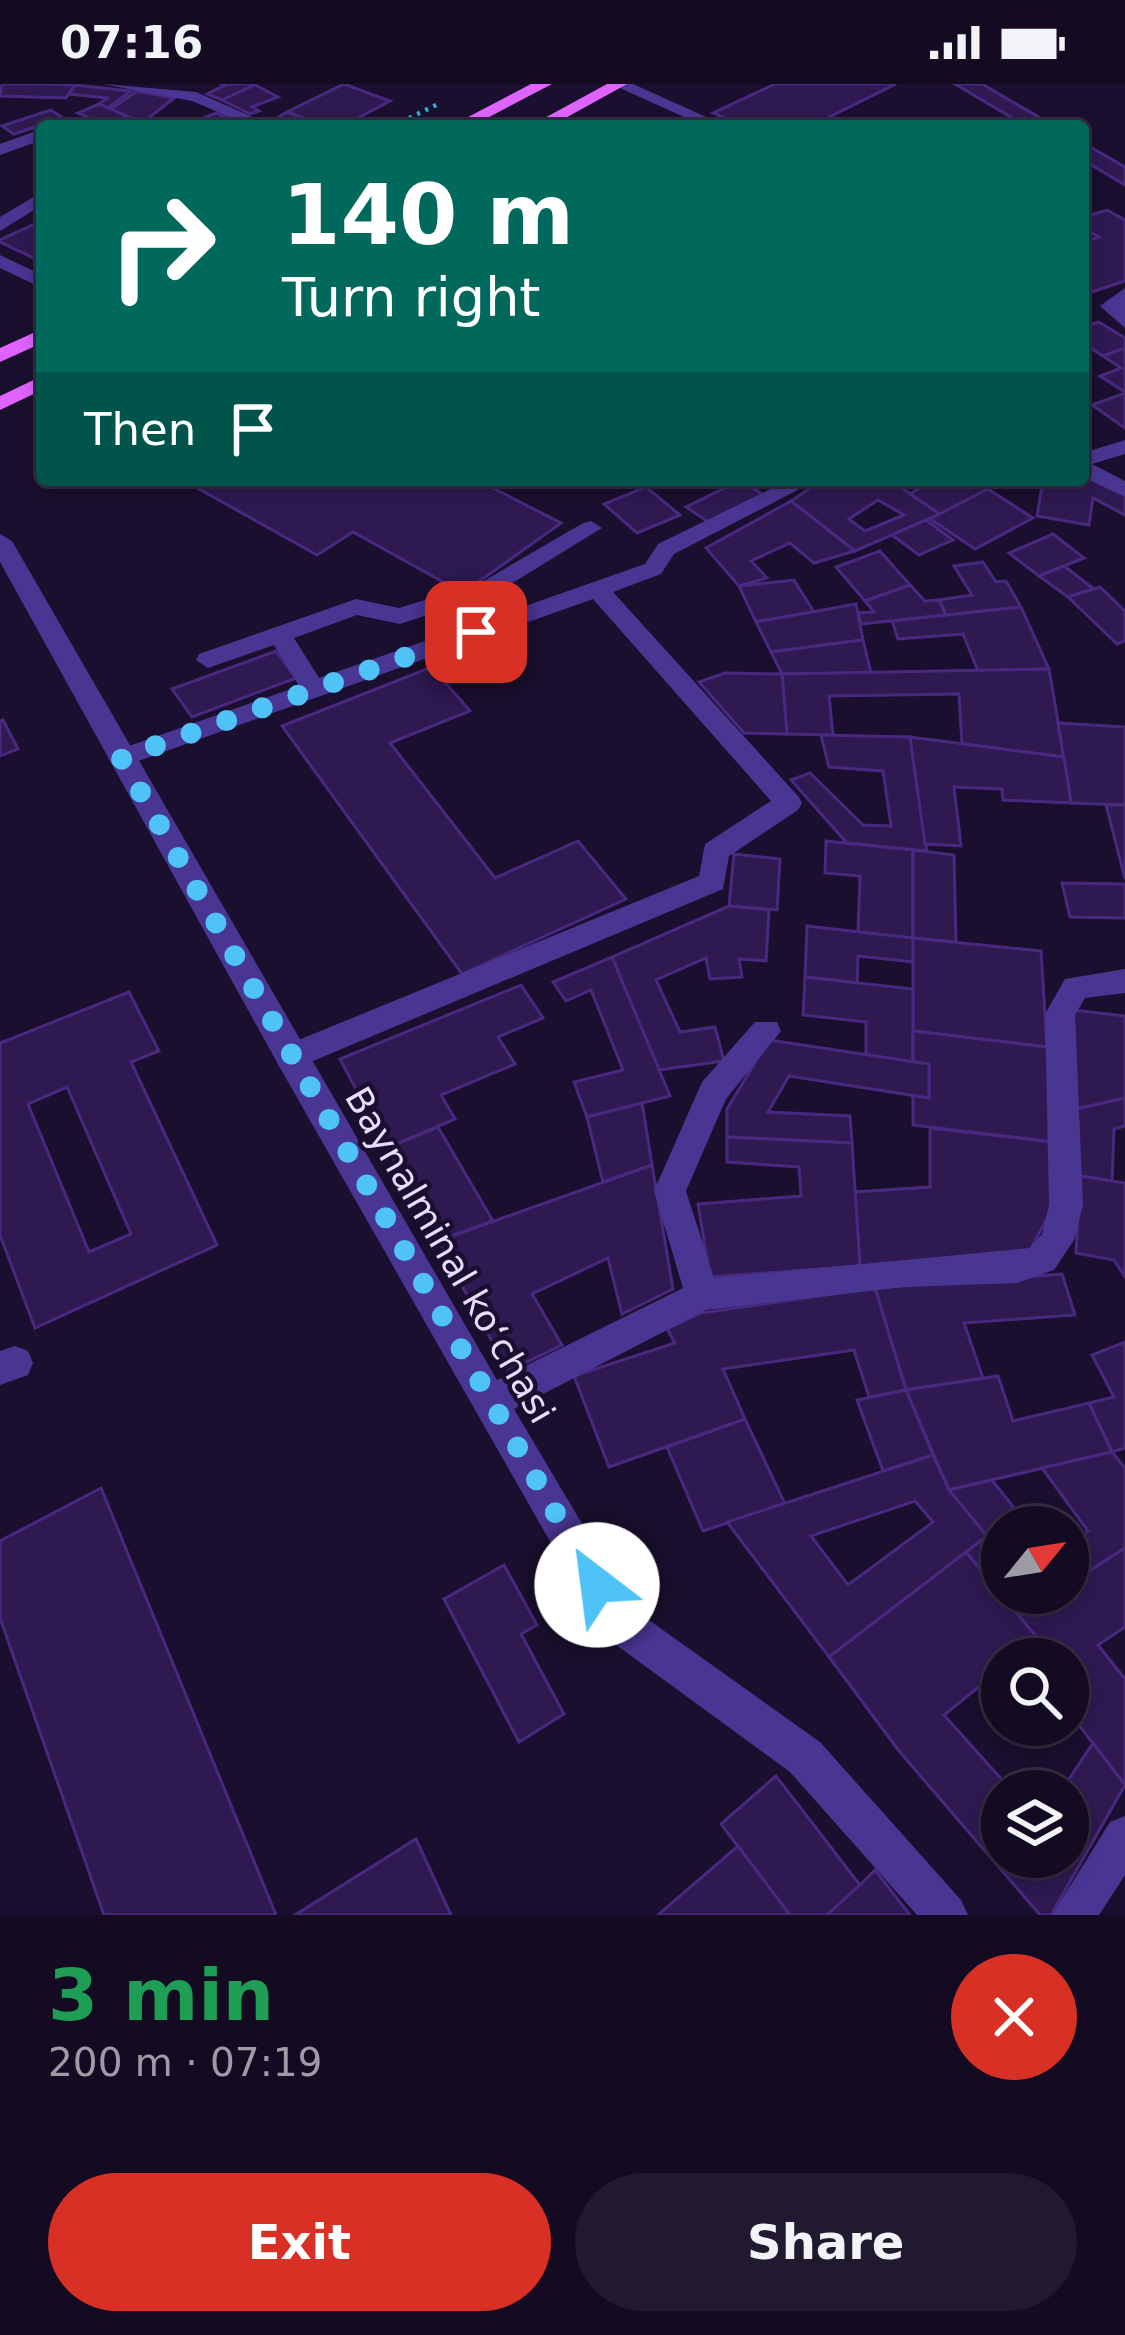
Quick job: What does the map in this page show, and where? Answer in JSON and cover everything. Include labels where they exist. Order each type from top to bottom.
[{"type":"main road","points":[[472,120],[544,84]]},
{"type":"main road","points":[[550,120],[619,84]]},
{"type":"main road","points":[[0,356],[36,338]]},
{"type":"main road","points":[[0,404],[36,385]]},
{"type":"street","points":[[110,84],[196,97],[252,120]]},
{"type":"street","points":[[619,84],[704,120]]},
{"type":"street","points":[[0,150],[36,136]]},
{"type":"street","points":[[2,221],[36,200]]},
{"type":"street","points":[[0,261],[36,279]]},
{"type":"street","points":[[1125,294],[1110,306],[1125,322]]},
{"type":"street","points":[[1089,462],[1125,447]]},
{"type":"street","points":[[1089,468],[1125,490]]},
{"type":"street","points":[[121,758],[653,569],[666,549],[794,486]]},
{"type":"street","points":[[208,660],[356,608],[400,616],[490,587],[590,528]]},
{"type":"street","name":"Baynalminal koʻchasi","points":[[0,541],[290,1057],[619,1622],[805,1756],[946,1915]]},
{"type":"street","points":[[290,1057],[713,882],[716,851],[788,803],[597,589]]},
{"type":"street","points":[[280,635],[314,690]]},
{"type":"street","points":[[491,1402],[702,1295],[904,1272],[1016,1268],[1042,1258],[1057,1240],[1066,1205],[1060,1014],[1076,986],[1125,981]]},
{"type":"street","points":[[702,1295],[670,1191],[712,1091],[766,1031]]},
{"type":"street","points":[[1074,1915],[1125,1837]]},
{"type":"building","points":[[2,84],[75,85],[66,98],[0,96]]},
{"type":"building","points":[[220,84],[255,85],[222,100],[207,94],[224,86]]},
{"type":"building","points":[[344,84],[390,101],[354,120],[308,120],[287,112]]},
{"type":"building","points":[[775,84],[896,84],[823,120],[730,120],[713,113]]},
{"type":"building","points":[[955,84],[982,84],[1044,120],[1016,120]]},
{"type":"building","points":[[75,85],[131,91],[108,108],[99,104],[107,98],[69,94]]},
{"type":"building","points":[[255,85],[278,97],[252,107],[259,111],[250,114],[222,100]]},
{"type":"building","points":[[137,91],[174,98],[146,120],[122,120],[129,117],[111,109]]},
{"type":"building","points":[[99,104],[129,117],[94,120],[78,113]]},
{"type":"building","points":[[51,110],[63,118],[36,120],[36,127],[14,134],[2,126]]},
{"type":"building","points":[[287,112],[308,120],[274,120]]},
{"type":"building","points":[[216,113],[233,120],[198,120]]},
{"type":"building","points":[[1089,146],[1125,167],[1125,185],[1089,164]]},
{"type":"building","points":[[1107,210],[1125,220],[1125,281],[1089,293],[1089,240],[1099,237],[1089,231],[1089,215]]},
{"type":"building","points":[[36,223],[36,259],[0,242]]},
{"type":"building","points":[[1099,322],[1125,338],[1125,348],[1103,356],[1089,347],[1089,325]]},
{"type":"building","points":[[1125,348],[1125,392],[1100,376],[1121,368],[1103,356]]},
{"type":"building","points":[[1125,393],[1125,428],[1092,405]]},
{"type":"building","points":[[1089,475],[1125,493],[1125,515],[1093,498],[1089,525],[1037,516],[1042,486],[1089,486]]},
{"type":"building","points":[[194,486],[489,486],[561,523],[463,593],[353,532],[317,555]]},
{"type":"building","points":[[729,486],[750,486],[765,496],[710,523],[686,507]]},
{"type":"building","points":[[813,486],[899,486],[940,514],[855,551],[791,501]],"holes":[[[878,500],[904,515],[865,531],[849,519]]]},
{"type":"building","points":[[923,486],[988,489],[940,514],[910,494]]},
{"type":"building","points":[[646,487],[680,515],[637,533],[604,504]]},
{"type":"building","points":[[988,489],[1033,518],[975,549],[930,519]]},
{"type":"building","points":[[791,501],[855,551],[814,563],[790,543],[751,561],[767,578],[739,586],[706,548]]},
{"type":"building","points":[[926,520],[953,540],[919,555],[892,535]]},
{"type":"building","points":[[1053,534],[1084,558],[1039,576],[1009,553]]},
{"type":"building","points":[[880,551],[910,585],[865,601],[836,567]]},
{"type":"building","points":[[983,562],[996,582],[1006,581],[1021,607],[946,615],[939,600],[972,595],[954,566]]},
{"type":"building","points":[[1064,566],[1094,589],[1068,597],[1039,576]]},
{"type":"building","points":[[794,580],[814,612],[756,622],[739,586]]},
{"type":"building","points":[[910,585],[925,601],[939,600],[946,615],[861,624],[858,613],[874,612],[865,601]]},
{"type":"building","points":[[1100,587],[1125,611],[1125,641],[1117,644],[1068,597]]},
{"type":"building","points":[[856,604],[863,640],[771,652],[756,622]]},
{"type":"building","points":[[1021,607],[1049,669],[978,671],[963,634],[898,639],[892,621]]},
{"type":"building","points":[[863,640],[871,673],[782,674],[771,652]]},
{"type":"building","points":[[276,651],[296,678],[192,717],[172,689]]},
{"type":"building","points":[[432,667],[470,711],[390,743],[495,878],[578,841],[626,899],[462,974],[282,726]]},
{"type":"building","points":[[1049,669],[1064,757],[962,744],[959,694],[829,696],[833,735],[787,734],[782,674]]},
{"type":"building","points":[[725,673],[782,674],[787,734],[744,733],[699,682]]},
{"type":"building","points":[[0,721],[18,749],[0,756]]},
{"type":"building","points":[[1058,723],[1125,727],[1125,805],[1071,803]]},
{"type":"building","points":[[821,735],[910,737],[927,851],[847,843],[791,780],[810,773],[863,825],[891,826],[883,771],[829,767]]},
{"type":"building","points":[[910,737],[1064,757],[1071,803],[1003,800],[1002,789],[954,787],[961,846],[925,844]]},
{"type":"building","points":[[1106,805],[1125,805],[1125,879]]},
{"type":"building","points":[[826,841],[913,850],[913,938],[858,932],[860,876],[825,873]]},
{"type":"building","points":[[913,850],[954,855],[956,942],[913,938]]},
{"type":"building","points":[[734,854],[780,859],[777,910],[729,906]]},
{"type":"building","points":[[1062,883],[1125,884],[1125,918],[1070,917]]},
{"type":"building","points":[[729,906],[769,910],[766,961],[739,959],[742,977],[710,979],[706,958],[656,980],[680,1032],[715,1027],[724,1061],[658,1070],[612,957]]},
{"type":"building","points":[[807,926],[913,938],[914,962],[858,956],[857,983],[805,977]]},
{"type":"building","points":[[913,938],[1041,951],[1047,1047],[913,1031]]},
{"type":"building","points":[[612,957],[670,1096],[587,1117],[574,1082],[623,1070],[591,990],[566,1001],[553,982]]},
{"type":"building","points":[[805,977],[913,989],[913,1062],[866,1055],[866,1022],[803,1015]]},
{"type":"building","points":[[521,985],[543,1018],[498,1037],[515,1064],[441,1095],[455,1119],[387,1148],[340,1059]]},
{"type":"building","points":[[129,992],[159,1051],[131,1062],[217,1245],[35,1328],[0,1235],[0,1043]],"holes":[[[67,1087],[131,1234],[89,1252],[28,1104]]]},
{"type":"building","points":[[1073,1010],[1125,1016],[1125,1098],[1077,1109]]},
{"type":"building","points":[[913,1031],[1047,1047],[1054,1142],[913,1125],[913,1095],[929,1098],[929,1064],[913,1062]]},
{"type":"building","points":[[769,1040],[929,1064],[929,1098],[789,1076],[768,1112],[850,1116],[852,1143],[727,1137],[727,1109]]},
{"type":"building","points":[[1125,1098],[1125,1126],[1114,1129],[1112,1181],[1080,1176],[1077,1109]]},
{"type":"building","points":[[642,1103],[652,1165],[603,1182],[587,1117]]},
{"type":"building","points":[[438,1127],[493,1221],[438,1241],[387,1148]]},
{"type":"building","points":[[930,1128],[1054,1142],[1050,1212],[1029,1253],[860,1266],[855,1192],[930,1187]]},
{"type":"building","points":[[727,1137],[852,1143],[860,1266],[710,1277],[698,1204],[801,1196],[799,1167],[727,1162]]},
{"type":"building","points":[[652,1165],[673,1289],[622,1314],[608,1258],[532,1294],[562,1345],[508,1371],[438,1241]]},
{"type":"building","points":[[1080,1176],[1125,1183],[1125,1277],[1114,1260],[1076,1253]]},
{"type":"building","points":[[1062,1274],[1075,1315],[964,1323],[983,1378],[906,1390],[875,1288]]},
{"type":"building","points":[[875,1288],[906,1390],[869,1397],[854,1350],[723,1369],[745,1419],[609,1467],[574,1376],[675,1343],[667,1329],[701,1313]]},
{"type":"building","points":[[1125,1342],[1125,1448],[1112,1452],[1089,1403],[1114,1397],[1092,1355]]},
{"type":"building","points":[[998,1376],[1013,1421],[1089,1403],[1112,1452],[949,1490],[906,1390]]},
{"type":"building","points":[[906,1390],[933,1455],[883,1471],[857,1400]]},
{"type":"building","points":[[745,1419],[785,1504],[703,1531],[667,1447]]},
{"type":"building","points":[[1112,1452],[1125,1468],[1125,1548],[1089,1571],[1089,1506],[1070,1506],[1042,1468]]},
{"type":"building","points":[[933,1455],[949,1490],[981,1529],[981,1541],[829,1657],[727,1522]],"holes":[[[915,1501],[933,1522],[848,1585],[811,1536]]]},
{"type":"building","points":[[992,1480],[1012,1506],[981,1506],[981,1529],[949,1490]]},
{"type":"building","points":[[101,1488],[276,1915],[104,1915],[0,1618],[0,1541]]},
{"type":"building","points":[[981,1541],[981,1570],[966,1552]]},
{"type":"building","points":[[1125,1548],[1125,1627],[1098,1645],[1125,1679],[1125,1785],[1089,1738],[1089,1638],[1037,1638],[1019,1616],[1089,1614],[1089,1571]]},
{"type":"building","points":[[966,1552],[981,1570],[981,1614],[1017,1614],[1037,1638],[981,1638],[981,1685],[944,1715],[993,1770],[981,1770],[981,1846],[899,1751],[829,1657]]},
{"type":"building","points":[[504,1565],[537,1625],[521,1634],[564,1714],[519,1742],[444,1599]]},
{"type":"building","points":[[1093,1743],[1125,1785],[1089,1848],[1089,1770],[1075,1770]]},
{"type":"building","points":[[776,1776],[860,1885],[827,1915],[789,1915],[721,1824]]},
{"type":"building","points":[[416,1839],[451,1915],[295,1915]]},
{"type":"building","points":[[738,1846],[790,1915],[658,1915]]},
{"type":"building","points":[[875,1870],[910,1915],[827,1915],[860,1885]]},
{"type":"building","points":[[1008,1878],[1072,1878],[1051,1915],[1040,1915]]},
{"type":"route","points":[[476,632],[121,758],[597,1585]]}]
